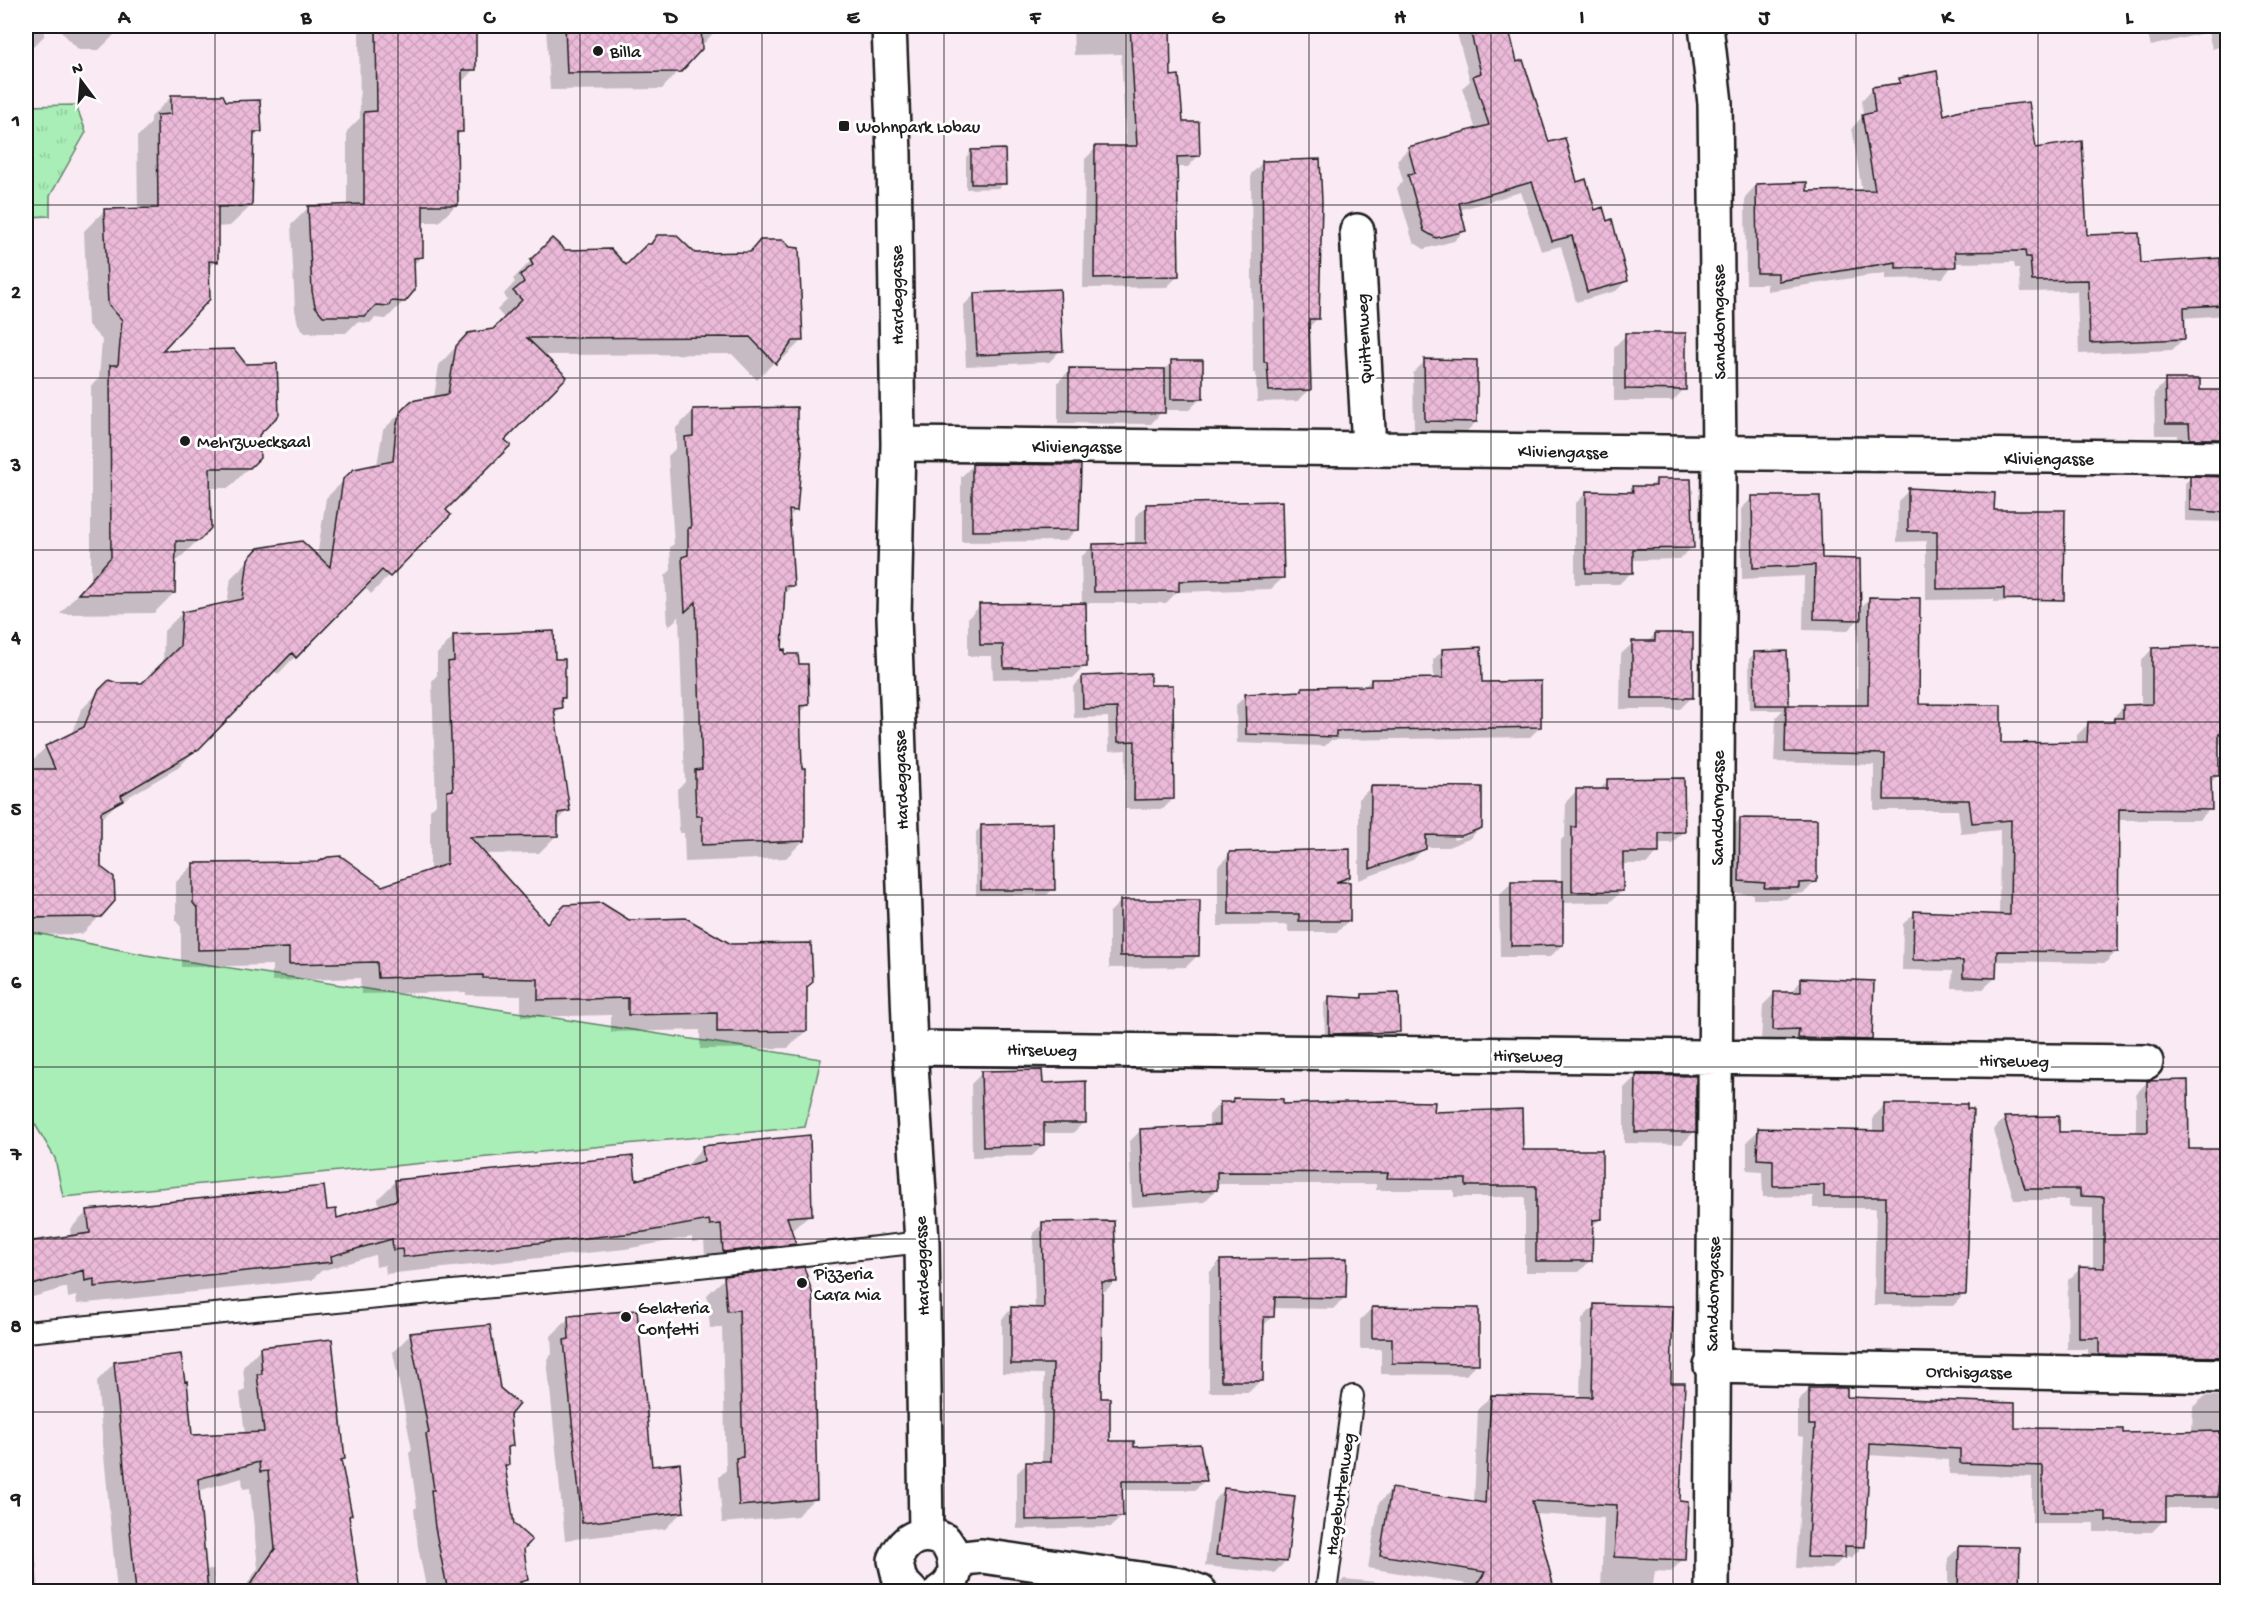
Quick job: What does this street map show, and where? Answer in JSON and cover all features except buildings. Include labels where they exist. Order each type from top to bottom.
[{"type":"street","name":"Hardeggasse","points":[[889,26],[894,154],[898,444],[894,616],[910,1048],[922,1242],[926,1535]]},
{"type":"street","name":"Sanddorngasse","points":[[1706,26],[1715,103],[1719,454],[1711,1366],[1712,1592]]},
{"type":"street","name":"Quittenweg","points":[[1357,231],[1369,448]]},
{"type":"street","name":"Kliviengasse","points":[[898,444],[2228,458]]},
{"type":"street","name":"Hirseweg","points":[[910,1048],[2146,1062]]},
{"type":"street","name":"Orchisgasse","points":[[1711,1366],[2228,1376]]},
{"type":"street","points":[[911,1592],[900,1581],[896,1560],[906,1542],[926,1535],[936,1536],[945,1541],[955,1559],[952,1580],[940,1592]]},
{"type":"street","points":[[955,1559],[982,1556],[1181,1585],[1200,1592]]},
{"type":"lane","points":[[26,1332],[681,1269],[922,1242]]},
{"type":"lane","name":"Hagebuttenweg","points":[[1326,1592],[1353,1396]]},
{"type":"green space","points":[[76,105],[86,132],[50,196],[50,216],[26,217],[26,106]]},
{"type":"green space","points":[[26,931],[146,955],[821,1059],[805,1127],[63,1197],[55,1158],[26,1109]]},
{"type":"place","name":"Billa","points":[[598,51]]},
{"type":"place","name":"Wohnpark Lobau","points":[[844,126]]},
{"type":"place","name":"Mehrzwecksaal","points":[[185,441]]},
{"type":"place","name":"Pizzeria Cara Mia","points":[[802,1283]]},
{"type":"place","name":"Gelateria Confetti","points":[[626,1317]]}]
